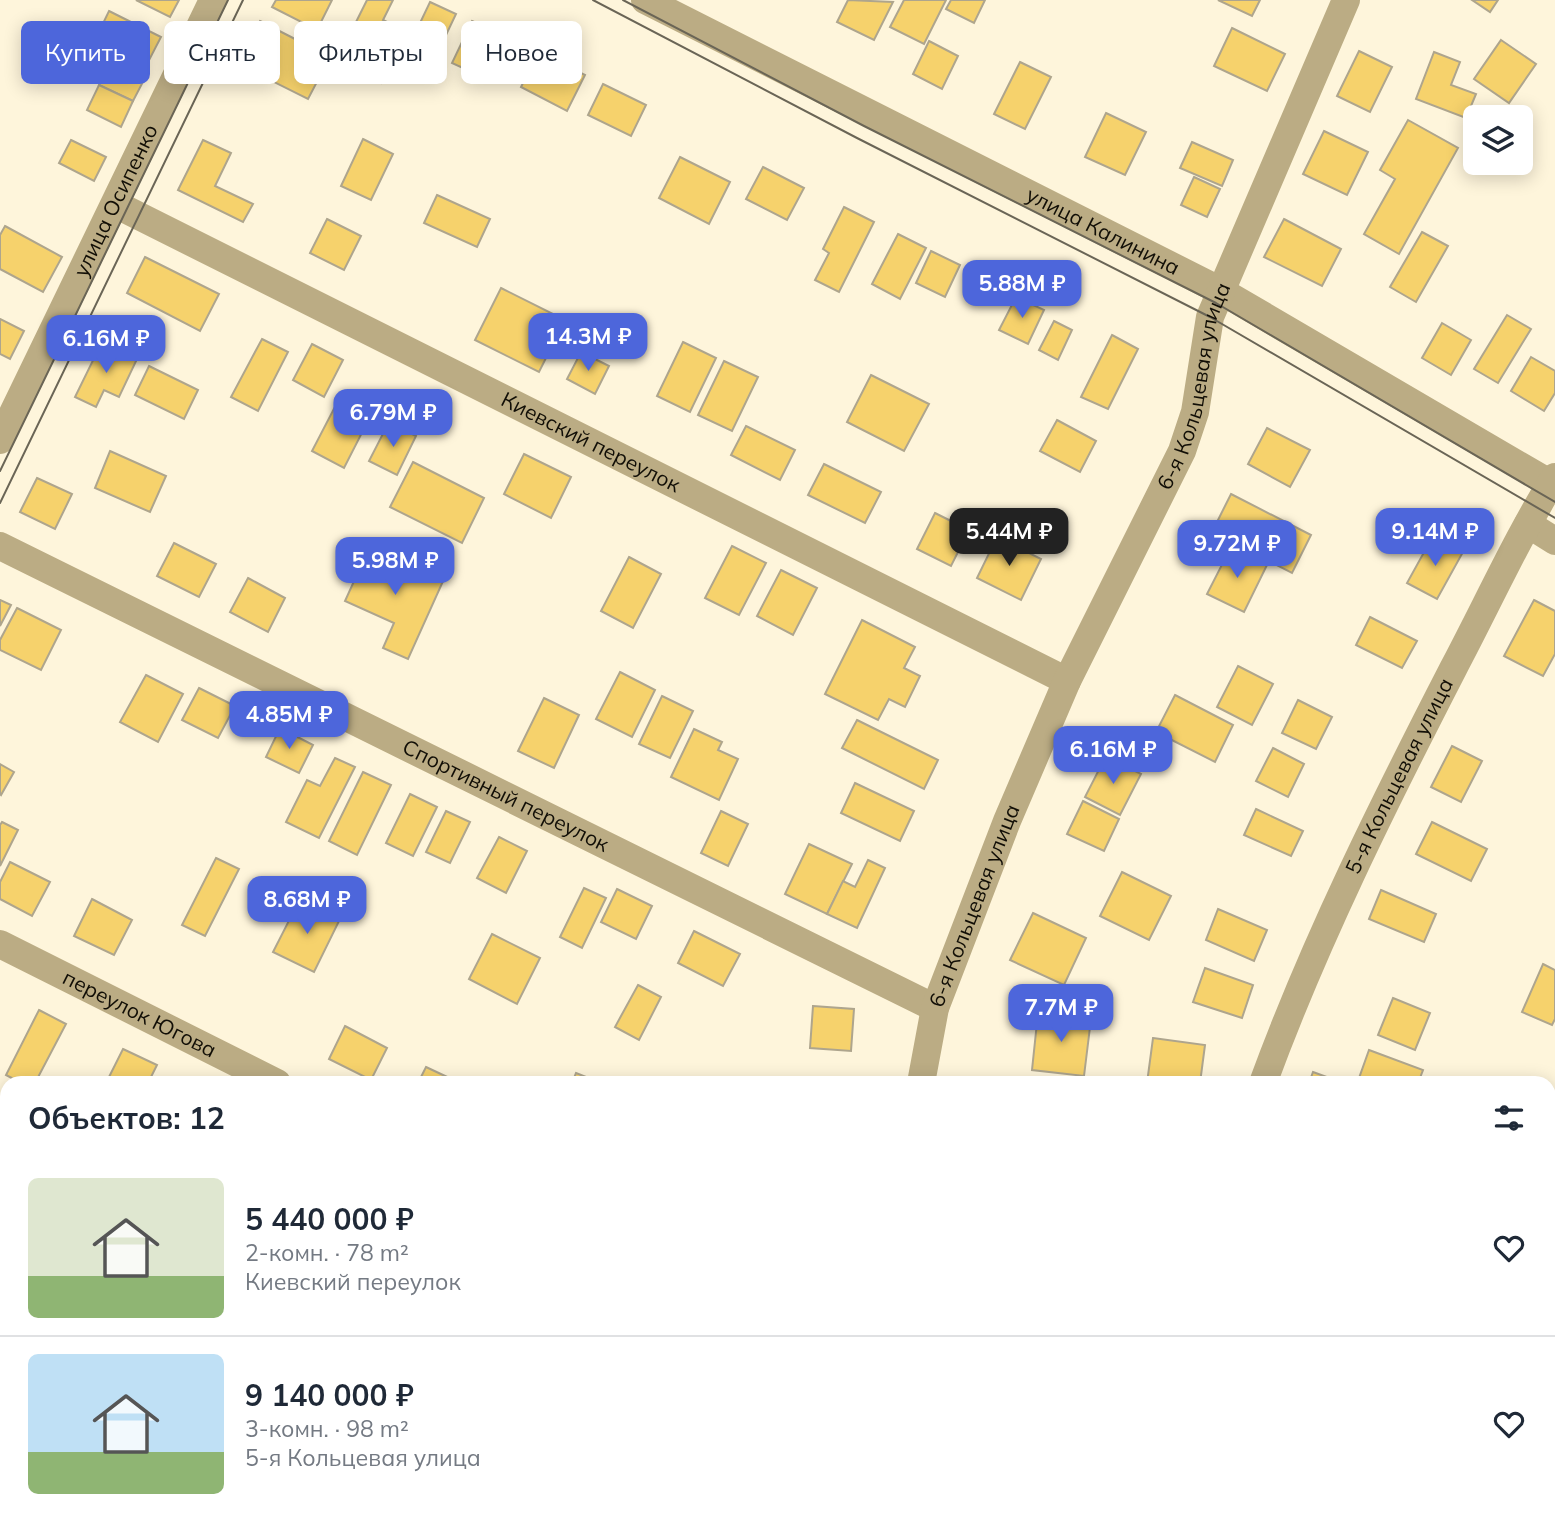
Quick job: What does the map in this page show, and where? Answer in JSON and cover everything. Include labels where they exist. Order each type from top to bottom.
[{"type":"street","name":"улица Осипенко","points":[[0,440],[213,0]]},
{"type":"street","name":"улица Калинина","points":[[645,0],[1222,291],[1553,480]]},
{"type":"street","name":"6-я Кольцевая улица","points":[[921,1076],[935,1008],[1007,821],[1067,681],[1182,452],[1195,412],[1210,317],[1346,0]]},
{"type":"street","name":"Киевский переулок","points":[[115,204],[1067,681]]},
{"type":"street","name":"5-я Кольцевая улица","points":[[1266,1076],[1348,884],[1405,763],[1553,480]]},
{"type":"street","points":[[1528,524],[1555,541]]},
{"type":"street","name":"Спортивный переулок","points":[[0,546],[935,1008]]},
{"type":"street","name":"переулок Югова","points":[[0,944],[263,1076]]},
{"type":"building","points":[[136,0],[179,0],[170,17]]},
{"type":"building","points":[[276,0],[332,0],[322,21],[299,21],[272,7]]},
{"type":"building","points":[[367,0],[393,0],[383,20],[385,21],[356,21]]},
{"type":"building","points":[[848,0],[893,2],[874,40],[837,22]]},
{"type":"building","points":[[904,0],[946,0],[924,44],[890,27]]},
{"type":"building","points":[[951,0],[985,0],[974,23],[946,9]]},
{"type":"building","points":[[1218,0],[1260,0],[1252,16]]},
{"type":"building","points":[[1472,0],[1498,0],[1490,12]]},
{"type":"building","points":[[430,2],[456,14],[447,33],[447,21],[421,21]]},
{"type":"building","points":[[109,11],[129,21],[104,21]]},
{"type":"building","points":[[1232,28],[1285,54],[1267,91],[1214,66]]},
{"type":"building","points":[[280,31],[294,38],[294,84],[316,84],[308,99],[278,84]]},
{"type":"building","points":[[150,32],[161,37],[150,58]]},
{"type":"building","points":[[1501,40],[1536,64],[1509,103],[1474,79]]},
{"type":"building","points":[[929,41],[958,56],[942,89],[913,74]]},
{"type":"building","points":[[461,44],[461,67],[452,63]]},
{"type":"building","points":[[1359,51],[1392,67],[1370,112],[1337,96]]},
{"type":"building","points":[[1434,52],[1460,62],[1451,85],[1476,94],[1471,105],[1463,105],[1463,117],[1416,99]]},
{"type":"building","points":[[1020,62],[1051,77],[1025,129],[994,114]]},
{"type":"building","points":[[100,84],[142,84],[133,101]]},
{"type":"building","points":[[522,84],[580,84],[567,111],[521,87]]},
{"type":"building","points":[[603,84],[646,105],[631,136],[588,115]]},
{"type":"building","points":[[99,85],[133,101],[121,127],[87,110]]},
{"type":"building","points":[[1106,113],[1146,132],[1125,175],[1085,157]]},
{"type":"building","points":[[1408,120],[1458,148],[1399,254],[1364,234],[1395,179],[1380,170]]},
{"type":"building","points":[[1324,131],[1368,152],[1347,195],[1303,174]]},
{"type":"building","points":[[363,139],[393,154],[371,200],[341,186]]},
{"type":"building","points":[[71,140],[106,157],[94,181],[59,163]]},
{"type":"building","points":[[203,140],[231,153],[215,186],[253,204],[243,222],[178,190]]},
{"type":"building","points":[[1192,142],[1233,160],[1222,186],[1180,168]]},
{"type":"building","points":[[680,157],[730,182],[709,224],[659,198]]},
{"type":"building","points":[[763,167],[804,188],[787,220],[746,199]]},
{"type":"building","points":[[1194,177],[1220,189],[1207,217],[1181,205]]},
{"type":"building","points":[[437,195],[490,219],[477,247],[424,223]]},
{"type":"building","points":[[844,207],[874,222],[839,292],[815,280],[829,253],[823,249]]},
{"type":"building","points":[[327,219],[361,236],[344,270],[310,253]]},
{"type":"building","points":[[1284,219],[1341,249],[1322,286],[1264,257]]},
{"type":"building","points":[[5,226],[62,257],[43,292],[0,269],[0,235]]},
{"type":"building","points":[[1422,232],[1448,246],[1416,302],[1390,287]]},
{"type":"building","points":[[898,234],[926,248],[900,299],[872,284]]},
{"type":"building","points":[[931,251],[960,265],[945,297],[916,283]]},
{"type":"building","points":[[145,257],[219,294],[200,331],[127,293]]},
{"type":"building","points":[[501,288],[565,320],[539,372],[475,340]]},
{"type":"building","points":[[1016,297],[1044,310],[1028,344],[999,330]]},
{"type":"building","points":[[1507,315],[1531,329],[1498,383],[1474,369]]},
{"type":"building","points":[[0,319],[24,331],[10,359],[0,354]]},
{"type":"building","points":[[1054,321],[1072,330],[1058,360],[1039,350]]},
{"type":"building","points":[[1442,323],[1471,340],[1451,375],[1422,358]]},
{"type":"building","points":[[1112,335],[1138,349],[1108,409],[1081,397]]},
{"type":"building","points":[[262,339],[288,352],[258,411],[231,397]]},
{"type":"building","points":[[102,342],[137,359],[119,397],[104,390],[96,407],[75,397]]},
{"type":"building","points":[[683,342],[716,358],[690,412],[657,396]]},
{"type":"building","points":[[312,344],[343,360],[324,397],[293,380]]},
{"type":"building","points":[[581,352],[609,366],[595,394],[567,379]]},
{"type":"building","points":[[1531,357],[1555,371],[1555,393],[1544,411],[1511,391]]},
{"type":"building","points":[[724,361],[758,377],[732,431],[698,415]]},
{"type":"building","points":[[149,366],[198,390],[184,419],[135,395]]},
{"type":"building","points":[[871,375],[929,404],[904,451],[847,422]]},
{"type":"building","points":[[339,399],[371,415],[344,468],[312,451]]},
{"type":"building","points":[[1057,420],[1096,441],[1080,472],[1040,451]]},
{"type":"building","points":[[389,422],[416,436],[397,475],[369,461]]},
{"type":"building","points":[[746,426],[795,450],[780,480],[731,455]]},
{"type":"building","points":[[1267,428],[1310,450],[1290,487],[1248,464]]},
{"type":"building","points":[[110,451],[166,476],[150,512],[95,488]]},
{"type":"building","points":[[524,454],[571,477],[551,518],[504,494]]},
{"type":"building","points":[[413,462],[484,498],[462,543],[390,507]]},
{"type":"building","points":[[824,464],[881,492],[865,523],[808,495]]},
{"type":"building","points":[[37,478],[72,494],[55,529],[20,512]]},
{"type":"building","points":[[1231,494],[1311,535],[1292,573],[1212,532]]},
{"type":"building","points":[[935,513],[969,530],[951,566],[917,549]]},
{"type":"building","points":[[1433,536],[1463,552],[1437,599],[1407,583]]},
{"type":"building","points":[[997,537],[1041,559],[1021,600],[977,578]]},
{"type":"building","points":[[174,543],[216,564],[199,597],[157,576]]},
{"type":"building","points":[[370,546],[444,579],[408,659],[383,648],[394,623],[345,601]]},
{"type":"building","points":[[732,546],[766,563],[739,615],[705,598]]},
{"type":"building","points":[[1231,547],[1267,565],[1244,612],[1207,594]]},
{"type":"building","points":[[629,557],[661,574],[633,628],[601,611]]},
{"type":"building","points":[[781,570],[817,588],[793,635],[757,616]]},
{"type":"building","points":[[248,578],[285,598],[268,632],[230,612]]},
{"type":"building","points":[[0,600],[11,605],[0,626]]},
{"type":"building","points":[[1534,600],[1555,611],[1555,654],[1543,676],[1504,656]]},
{"type":"building","points":[[17,608],[61,630],[41,670],[0,650],[0,640]]},
{"type":"building","points":[[1370,617],[1417,641],[1402,668],[1356,645]]},
{"type":"building","points":[[862,620],[915,647],[904,668],[920,676],[905,707],[889,699],[878,720],[825,694]]},
{"type":"building","points":[[1238,666],[1273,684],[1252,725],[1217,707]]},
{"type":"building","points":[[620,672],[655,690],[632,737],[596,719]]},
{"type":"building","points":[[146,675],[183,694],[158,742],[120,722]]},
{"type":"building","points":[[199,688],[235,706],[218,738],[182,720]]},
{"type":"building","points":[[1175,695],[1233,725],[1215,762],[1156,732]]},
{"type":"building","points":[[662,696],[693,711],[670,758],[639,744]]},
{"type":"building","points":[[544,698],[579,715],[554,768],[518,751]]},
{"type":"building","points":[[1298,700],[1332,717],[1316,749],[1282,733]]},
{"type":"building","points":[[857,720],[938,760],[924,789],[842,748]]},
{"type":"building","points":[[280,728],[313,745],[299,773],[266,757]]},
{"type":"building","points":[[694,729],[722,742],[718,750],[738,759],[719,800],[671,777]]},
{"type":"building","points":[[1452,746],[1482,761],[1461,802],[1431,787]]},
{"type":"building","points":[[1273,748],[1304,764],[1288,797],[1256,781]]},
{"type":"building","points":[[1106,756],[1141,774],[1120,815],[1085,797]]},
{"type":"building","points":[[335,758],[355,767],[319,838],[286,822],[307,780],[320,786]]},
{"type":"building","points":[[0,764],[14,772],[1,795],[0,794]]},
{"type":"building","points":[[363,772],[391,785],[357,855],[329,841]]},
{"type":"building","points":[[855,783],[914,811],[900,841],[841,813]]},
{"type":"building","points":[[410,794],[437,807],[413,856],[386,843]]},
{"type":"building","points":[[1083,801],[1119,819],[1104,851],[1067,834]]},
{"type":"building","points":[[1256,809],[1303,831],[1291,856],[1244,835]]},
{"type":"building","points":[[446,811],[470,822],[450,863],[426,852]]},
{"type":"building","points":[[721,811],[748,824],[728,866],[701,853]]},
{"type":"building","points":[[2,822],[18,830],[0,866],[0,825]]},
{"type":"building","points":[[1432,822],[1487,849],[1471,881],[1416,854]]},
{"type":"building","points":[[499,837],[527,851],[506,893],[477,878]]},
{"type":"building","points":[[809,844],[852,864],[827,914],[785,894]]},
{"type":"building","points":[[216,858],[239,869],[205,936],[182,925]]},
{"type":"building","points":[[868,860],[885,868],[857,928],[827,914],[843,881],[855,887]]},
{"type":"building","points":[[10,862],[50,882],[32,916],[0,899],[0,882]]},
{"type":"building","points":[[1122,872],[1171,896],[1149,940],[1100,916]]},
{"type":"building","points":[[584,888],[606,898],[582,948],[560,937]]},
{"type":"building","points":[[617,889],[652,906],[636,939],[601,922]]},
{"type":"building","points":[[1381,890],[1436,914],[1424,942],[1369,919]]},
{"type":"building","points":[[92,899],[132,920],[114,955],[74,936]]},
{"type":"building","points":[[300,899],[340,919],[314,972],[273,952]]},
{"type":"building","points":[[1218,909],[1267,930],[1254,961],[1206,940]]},
{"type":"building","points":[[1033,913],[1086,938],[1064,985],[1010,960]]},
{"type":"building","points":[[694,931],[740,954],[723,986],[678,963]]},
{"type":"building","points":[[492,934],[540,958],[517,1004],[469,979]]},
{"type":"building","points":[[1543,964],[1555,970],[1555,1019],[1552,1025],[1522,1012]]},
{"type":"building","points":[[1205,968],[1253,985],[1242,1018],[1193,1002]]},
{"type":"building","points":[[638,985],[661,997],[639,1040],[615,1027]]},
{"type":"building","points":[[1393,998],[1430,1013],[1415,1050],[1378,1035]]},
{"type":"building","points":[[813,1006],[854,1009],[851,1051],[810,1048]]},
{"type":"building","points":[[39,1010],[66,1024],[39,1076],[6,1075]]},
{"type":"building","points":[[1038,1013],[1091,1019],[1084,1076],[1032,1070]]},
{"type":"building","points":[[345,1026],[387,1048],[373,1076],[363,1076],[329,1059]]},
{"type":"building","points":[[1153,1038],[1205,1045],[1201,1076],[1148,1076]]},
{"type":"building","points":[[123,1049],[157,1065],[152,1076],[110,1076]]},
{"type":"building","points":[[1369,1050],[1423,1070],[1421,1076],[1360,1076]]},
{"type":"building","points":[[426,1067],[445,1076],[422,1076]]},
{"type":"tram line","points":[[0,471],[228,0]]},
{"type":"tram line","points":[[0,503],[243,0]]},
{"type":"tram line","points":[[593,0],[857,138],[1210,317],[1555,518]]},
{"type":"tram line","points":[[623,0],[864,126],[1216,303],[1555,502]]}]
